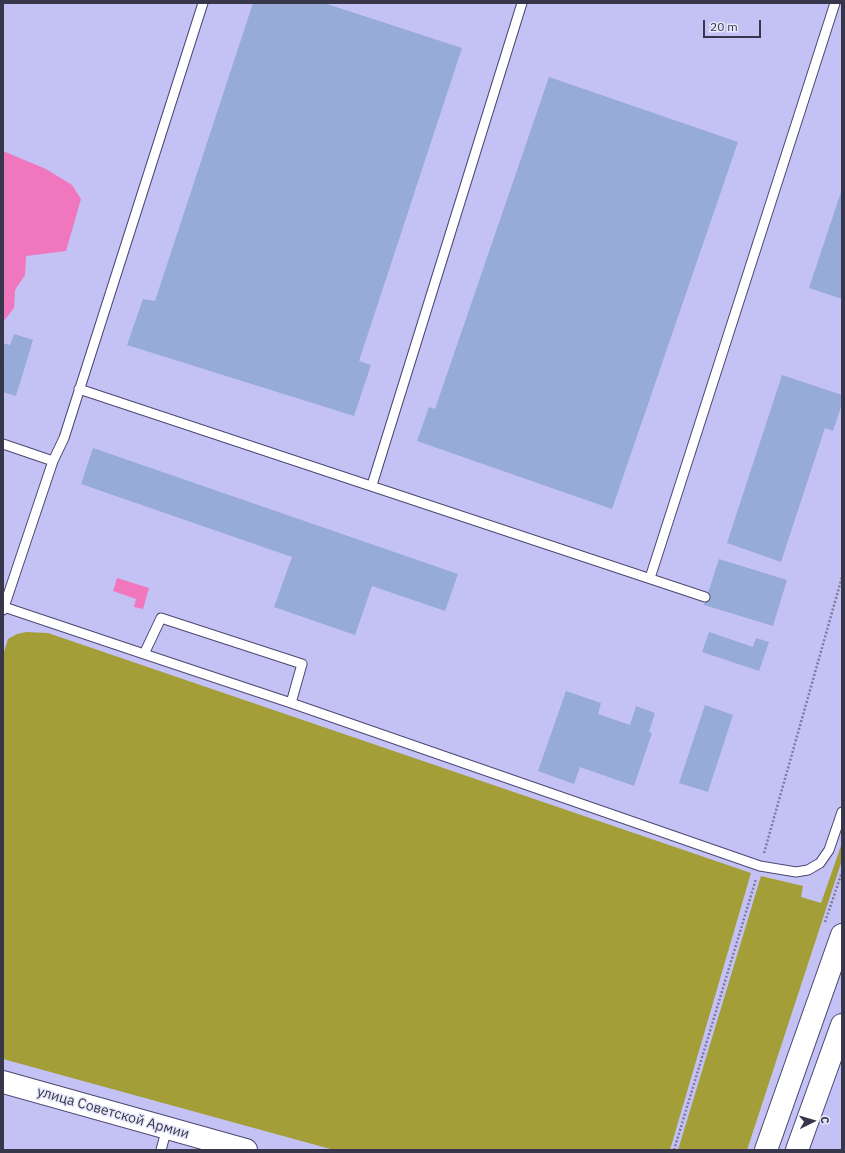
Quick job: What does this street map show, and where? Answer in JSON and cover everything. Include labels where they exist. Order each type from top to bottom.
[{"type":"main road","points":[[766,1150],[842,935]]},
{"type":"main road","points":[[796,1150],[842,1025]]},
{"type":"main road","name":"улица Советской Армии","points":[[3,1082],[246,1150]]},
{"type":"lane","points":[[203,3],[64,438],[54,461],[3,608],[291,703],[760,866],[796,872],[808,870],[820,863],[829,850],[842,812]]},
{"type":"lane","points":[[372,485],[522,3]]},
{"type":"lane","points":[[650,578],[835,3]]},
{"type":"lane","points":[[80,389],[705,597]]},
{"type":"lane","points":[[3,444],[54,461]]},
{"type":"lane","points":[[144,654],[161,618],[302,664],[291,703]]},
{"type":"lane","points":[[161,1150],[167,1128]]},
{"type":"path","points":[[674,1150],[760,866],[842,577]]},
{"type":"shaded area","points":[[3,151],[46,169],[72,185],[81,199],[66,251],[26,256],[25,275],[15,290],[14,308],[3,322]]},
{"type":"shaded area","points":[[117,578],[149,588],[143,609],[134,607],[136,599],[113,591]]},
{"type":"shaded area","points":[[26,632],[48,633],[751,873],[670,1150],[334,1150],[3,1059],[3,655],[8,639],[17,634]]},
{"type":"shaded area","points":[[842,843],[842,860],[747,1150],[678,1150],[761,876],[803,886],[801,897],[821,903]]},
{"type":"building","points":[[253,3],[324,3],[462,48],[359,361],[371,365],[354,416],[127,345],[143,299],[155,301]]},
{"type":"building","points":[[549,77],[738,142],[612,509],[417,441],[429,407],[435,409]]},
{"type":"building","points":[[842,189],[842,299],[809,288]]},
{"type":"building","points":[[14,334],[33,340],[16,396],[3,392],[3,369],[5,364],[3,364],[3,343],[10,345]]},
{"type":"building","points":[[782,375],[842,395],[842,404],[833,431],[825,428],[781,562],[727,543]]},
{"type":"building","points":[[93,448],[458,574],[445,611],[372,586],[355,635],[274,607],[292,557],[81,484]]},
{"type":"building","points":[[719,559],[787,580],[773,626],[704,605]]},
{"type":"building","points":[[709,632],[753,647],[756,638],[769,642],[759,671],[702,652]]},
{"type":"building","points":[[566,691],[601,703],[598,714],[630,725],[636,706],[655,713],[649,732],[652,733],[634,786],[580,767],[574,784],[538,771]]},
{"type":"building","points":[[705,705],[733,715],[708,792],[679,783]]}]
